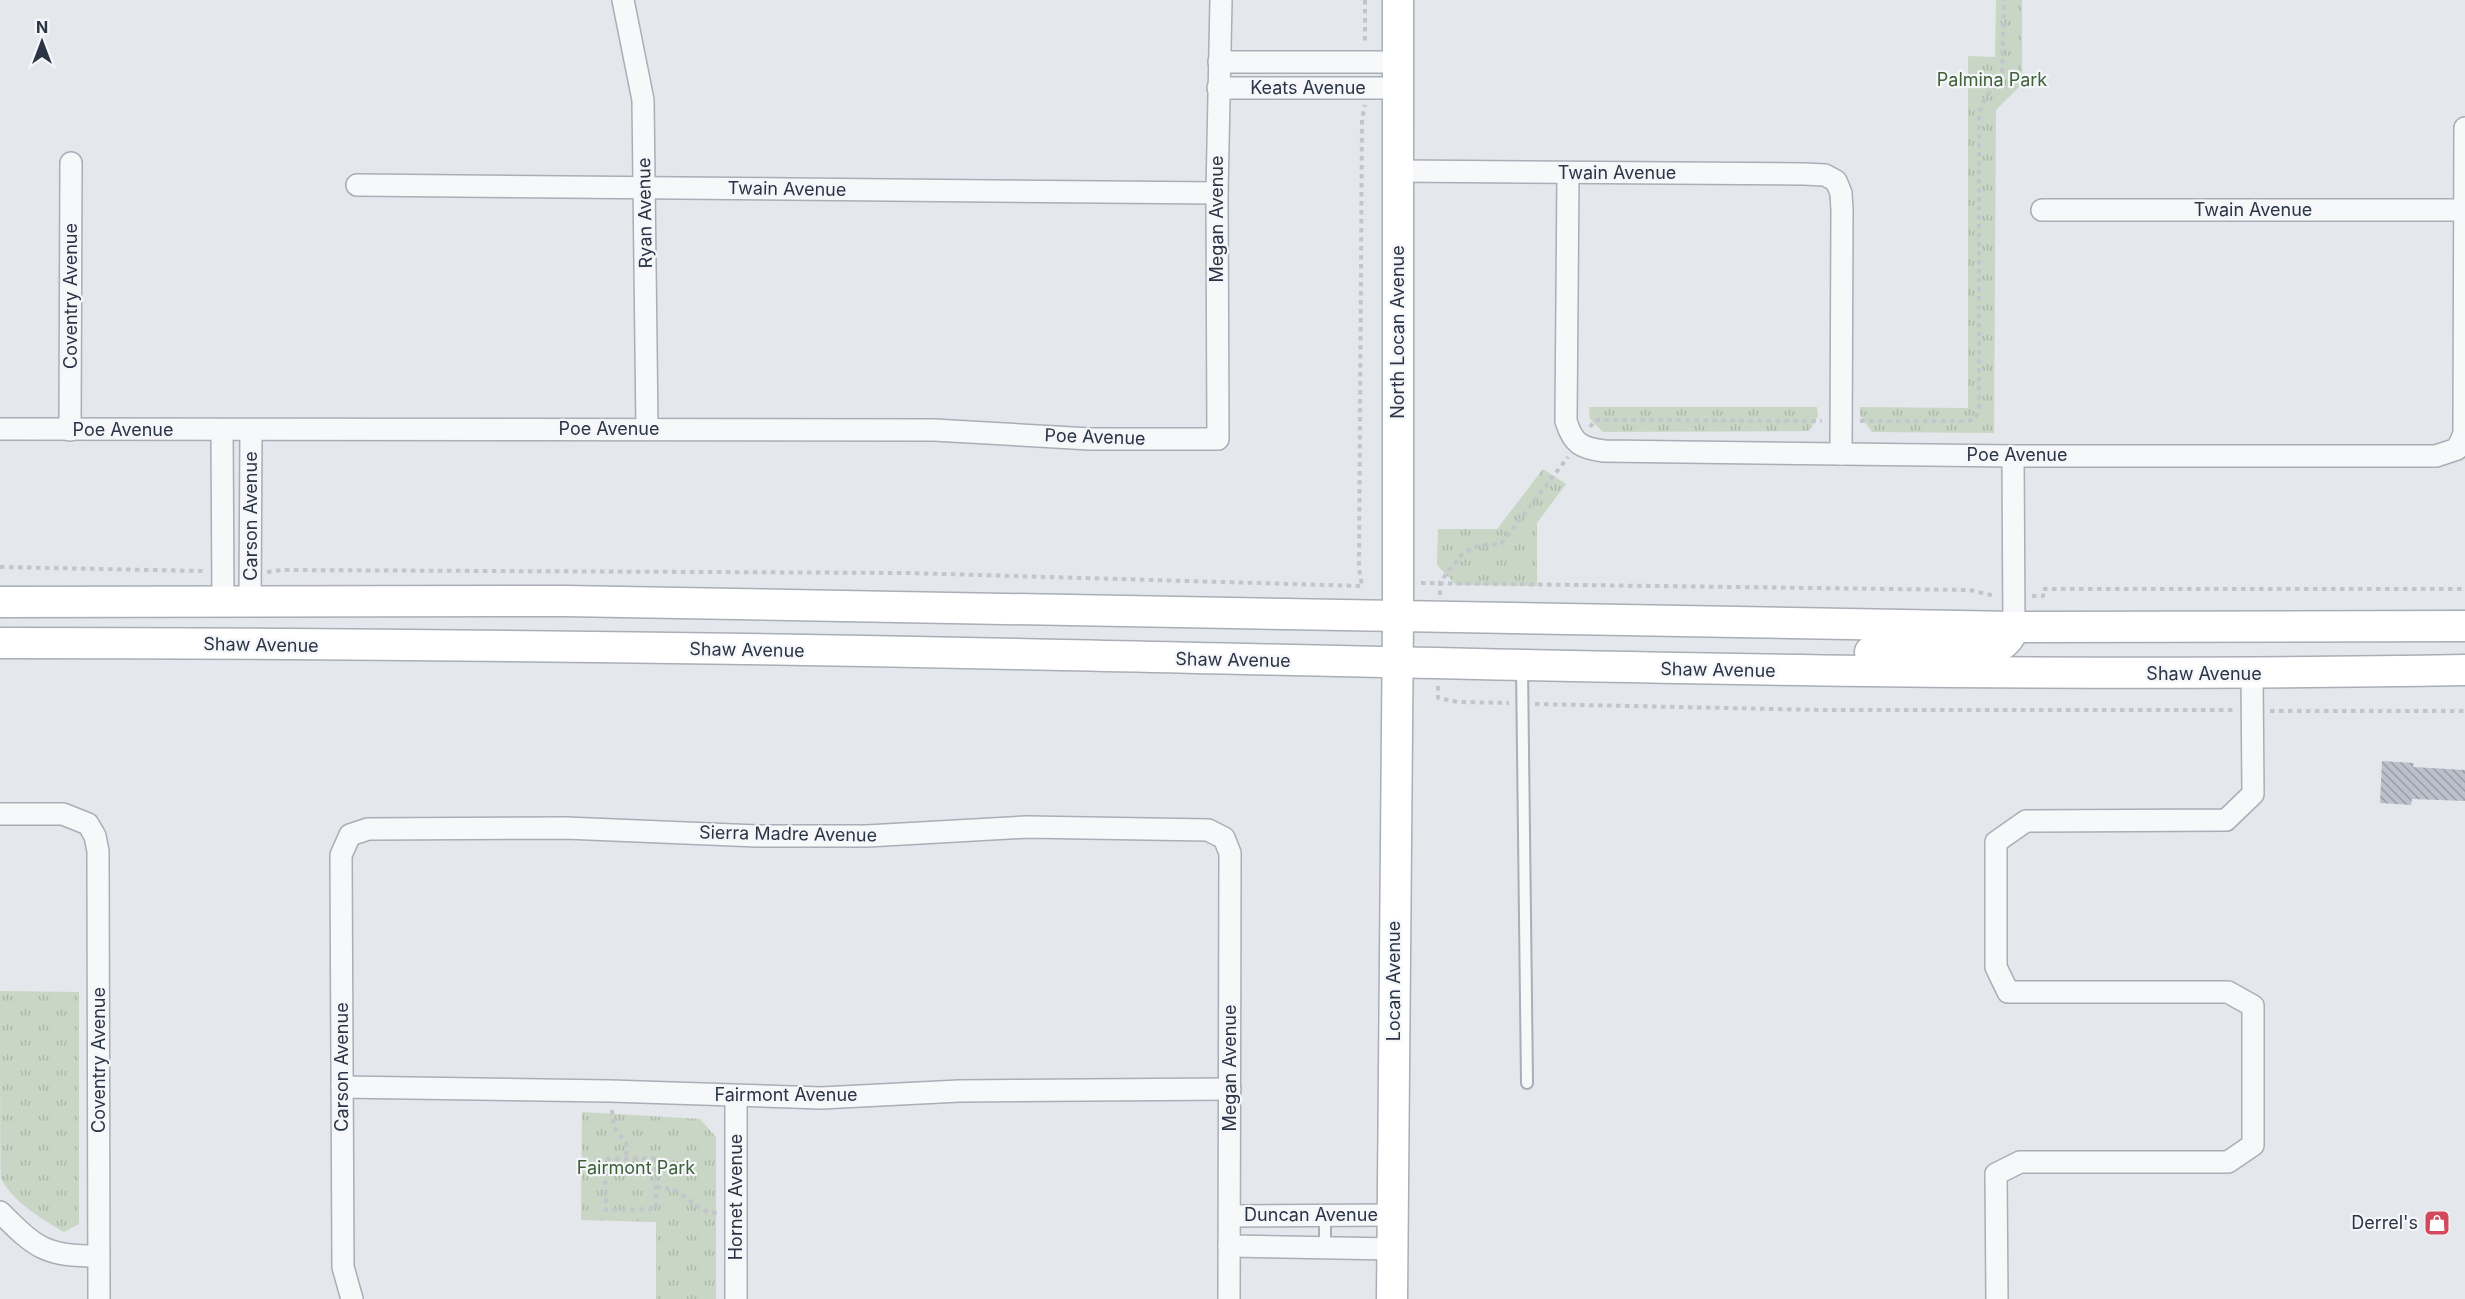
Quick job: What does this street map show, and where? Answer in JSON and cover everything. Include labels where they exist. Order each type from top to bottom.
[{"type":"main road","name":"North Locan Avenue","points":[[1397,664],[1398,0]]},
{"type":"main road","points":[[0,602],[565,601],[2014,627],[2465,626]]},
{"type":"main road","points":[[2,643],[52,629],[71,627],[216,626],[239,616],[237,602]]},
{"type":"main road","points":[[1742,671],[1797,656],[1827,653],[1992,650],[2002,646],[2011,636],[2014,627]]},
{"type":"main road","name":"Shaw Avenue","points":[[2,643],[790,650],[1742,671],[2252,674],[2465,670]]},
{"type":"main road","name":"Locan Avenue","points":[[1392,1299],[1397,664]]},
{"type":"street","name":"Ryan Avenue","points":[[622,0],[643,100],[647,429]]},
{"type":"street","name":"Megan Avenue","points":[[1218,439],[1217,193],[1221,0]]},
{"type":"street","name":"Keats Avenue","points":[[1219,62],[1398,75]]},
{"type":"street","name":"Keats Avenue","points":[[1218,88],[1398,75]]},
{"type":"street","points":[[2465,128],[2465,210]]},
{"type":"street","name":"Coventry Avenue","points":[[70,430],[72,163]]},
{"type":"street","name":"Twain Avenue","points":[[1397,171],[1804,174],[1825,175],[1836,181],[1841,193],[1842,210],[1841,421]]},
{"type":"street","points":[[1568,173],[1566,421],[1571,436],[1577,444]]},
{"type":"street","name":"Twain Avenue","points":[[357,185],[1217,193]]},
{"type":"street","name":"Twain Avenue","points":[[2042,210],[2465,210]]},
{"type":"street","name":"Poe Avenue","points":[[1577,444],[1604,452],[2013,456],[2436,456],[2457,449],[2464,435],[2465,210]]},
{"type":"street","points":[[1841,421],[1841,454]]},
{"type":"street","name":"Poe Avenue","points":[[0,429],[934,430],[1090,439],[1218,439]]},
{"type":"street","name":"Carson Avenue","points":[[222,430],[237,602]]},
{"type":"street","name":"Carson Avenue","points":[[237,602],[252,430]]},
{"type":"street","points":[[2013,456],[2014,627]]},
{"type":"street","points":[[1997,1299],[1996,1174],[2019,1162],[2228,1162],[2253,1145],[2253,1006],[2228,992],[2008,992],[1996,967],[1996,842],[2026,821],[2226,820],[2253,794],[2252,674]]},
{"type":"street","name":"Coventry Avenue","points":[[0,814],[63,814],[88,824],[95,836],[98,851],[99,1299]]},
{"type":"street","name":"Sierra Madre Avenue","points":[[350,835],[368,829],[566,828],[757,836],[867,836],[1027,827],[1208,830],[1224,838]]},
{"type":"street","name":"Carson Avenue","points":[[350,835],[341,855],[343,1267],[352,1299]]},
{"type":"street","name":"Megan Avenue","points":[[1224,838],[1230,853],[1229,1299]]},
{"type":"street","name":"Fairmont Avenue","points":[[342,1087],[610,1091],[821,1098],[958,1091],[1230,1089]]},
{"type":"street","name":"Hornet Avenue","points":[[736,1096],[736,1299]]},
{"type":"street","points":[[0,1212],[27,1238],[44,1250],[64,1256],[99,1256]]},
{"type":"street","name":"Duncan Avenue","points":[[1230,1216],[1392,1215]]},
{"type":"street","name":"Duncan Avenue","points":[[1229,1246],[1392,1249]]},
{"type":"lane","points":[[1522,667],[1527,1083]]},
{"type":"lane","points":[[1324,1215],[1325,1247]]},
{"type":"path","points":[[1365,0],[1365,43]]},
{"type":"path","points":[[1440,616],[1440,582],[1463,553],[1471,548],[1501,544],[1595,420],[1969,421],[1976,417],[1979,408],[1979,115],[1982,101],[1998,81],[2002,72],[2004,0]]},
{"type":"path","points":[[268,572],[282,570],[909,573],[1362,586],[1359,568],[1362,131],[1365,104]]},
{"type":"path","points":[[0,567],[191,569],[208,572]]},
{"type":"path","points":[[1440,582],[1970,590],[1989,596],[2043,596],[2043,589],[2465,589]]},
{"type":"path","points":[[1439,665],[1438,698],[1458,702],[1821,710],[2465,711]]},
{"type":"path","points":[[610,1091],[614,1126],[626,1143],[627,1159]]},
{"type":"path","points":[[656,1158],[656,1187],[656,1209],[606,1210],[605,1159],[656,1158]]},
{"type":"path","points":[[656,1187],[671,1188],[686,1196],[696,1207],[711,1213],[736,1213]]},
{"type":"green space","name":"Palmina Park","points":[[1996,0],[2022,0],[2022,84],[1996,110],[1994,433],[1872,432],[1860,416],[1860,407],[1968,408],[1968,56],[1995,57]]},
{"type":"green space","points":[[1589,407],[1817,407],[1818,416],[1809,431],[1603,432],[1590,419]]},
{"type":"green space","points":[[1543,469],[1566,484],[1537,523],[1537,586],[1456,585],[1437,565],[1438,529],[1497,529]]},
{"type":"green space","points":[[0,991],[79,992],[79,1224],[64,1232],[21,1203],[1,1179]]},
{"type":"green space","name":"Fairmont Park","points":[[582,1112],[700,1119],[716,1137],[716,1299],[656,1299],[656,1222],[581,1220]]},
{"type":"building","points":[[2382,761],[2414,763],[2413,767],[2465,770],[2465,801],[2412,799],[2411,805],[2380,803]]},
{"type":"place","name":"Derrel's","points":[[2437,1223]]}]
